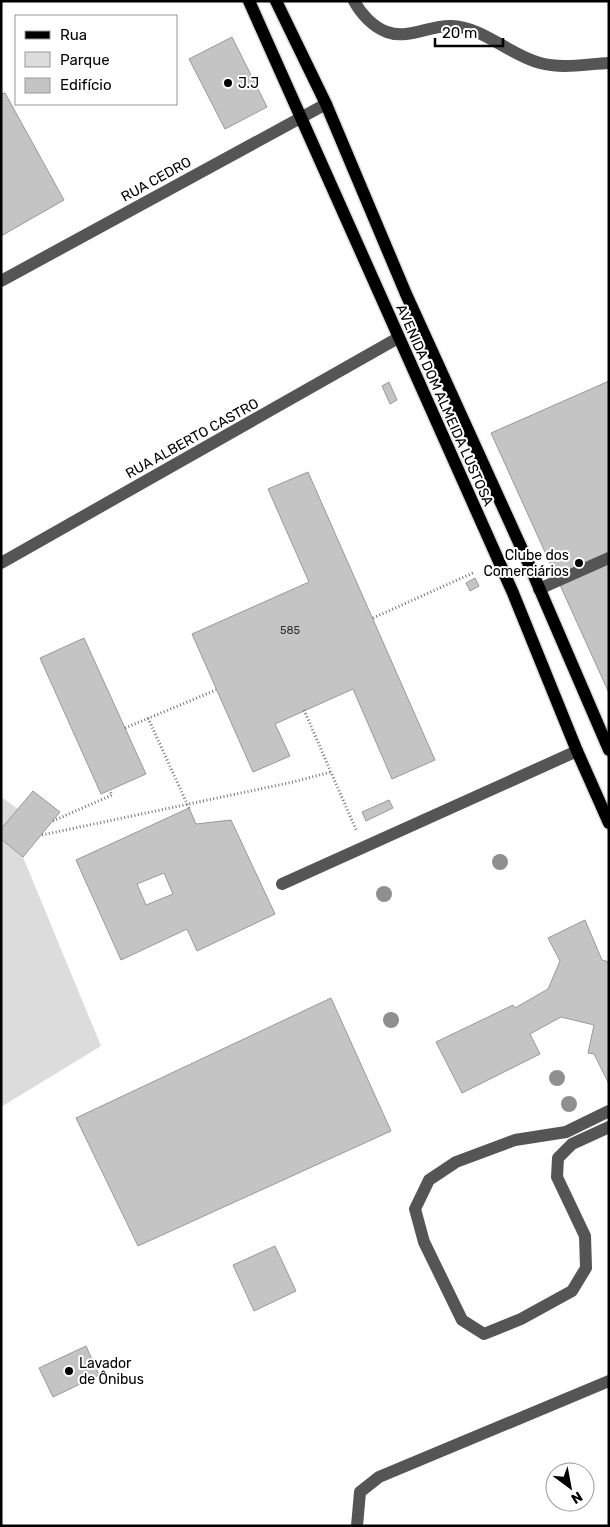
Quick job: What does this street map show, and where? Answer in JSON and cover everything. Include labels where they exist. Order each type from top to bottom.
[{"type":"main road","name":"AVENIDA DOM ALMEIDA LUSTOSA","points":[[249,1],[509,585],[577,751],[607,815]]},
{"type":"main road","name":"AVENIDA DOM ALMEIDA LUSTOSA","points":[[276,1],[326,104],[406,294],[539,589],[609,750]]},
{"type":"street","points":[[354,1],[374,26],[388,33],[406,34],[438,26],[453,26],[470,29],[539,63],[560,66],[609,63]]},
{"type":"street","name":"RUA CEDRO","points":[[1,281],[326,104]]},
{"type":"street","name":"RUA ALBERTO CASTRO","points":[[1,563],[398,338]]},
{"type":"street","points":[[539,589],[609,558]]},
{"type":"street","points":[[282,884],[577,751]]},
{"type":"street","points":[[609,1111],[566,1132],[515,1140],[456,1162],[429,1180],[414,1208],[424,1242],[462,1320],[484,1334],[521,1319],[572,1291],[586,1268],[585,1236],[557,1177],[558,1158],[572,1144],[609,1127]]},
{"type":"street","points":[[357,1526],[360,1492],[380,1477],[609,1381]]},
{"type":"path","points":[[373,618],[474,572]]},
{"type":"path","points":[[125,728],[216,690]]},
{"type":"path","points":[[304,710],[363,847]]},
{"type":"path","points":[[148,718],[189,808]]},
{"type":"path","points":[[42,835],[293,782],[331,772]]},
{"type":"path","points":[[53,820],[112,795],[110,791]]},
{"type":"green space","points":[[1,797],[18,809],[1,829]]},
{"type":"green space","points":[[1,839],[23,857],[101,1046],[1,1107]]},
{"type":"building","name":"J.J","points":[[232,37],[267,107],[225,129],[189,59]]},
{"type":"building","points":[[5,93],[64,200],[1,236],[1,94]]},
{"type":"building","name":"Clube dos Comerciários","points":[[609,381],[609,693],[491,433]]},
{"type":"building","points":[[389,382],[397,400],[390,404],[382,386]]},
{"type":"building","points":[[308,472],[435,760],[392,779],[353,689],[275,724],[290,756],[253,772],[192,634],[309,582],[268,489]]},
{"type":"building","points":[[475,578],[479,586],[470,591],[466,583]]},
{"type":"building","points":[[84,638],[146,774],[101,794],[40,658]]},
{"type":"building","points":[[33,791],[60,812],[23,857],[1,839],[1,829]]},
{"type":"building","points":[[389,800],[393,808],[366,821],[362,812]]},
{"type":"building","points":[[189,808],[196,824],[231,820],[275,914],[197,951],[187,929],[121,960],[76,860]],"holes":[[[164,873],[173,894],[146,905],[137,884]]]},
{"type":"building","points":[[585,920],[602,960],[609,962],[609,1084],[594,1054],[588,1053],[594,1025],[561,1017],[530,1034],[540,1054],[462,1093],[436,1042],[513,1005],[515,1008],[548,989],[560,961],[548,938]]},
{"type":"building","points":[[331,998],[391,1131],[138,1246],[76,1118]]},
{"type":"building","points":[[275,1246],[296,1291],[254,1311],[233,1265]]},
{"type":"building","name":"Lavador de Ônibus","points":[[86,1346],[99,1375],[53,1397],[39,1368]]},
{"type":"place","name":"J.J","points":[[228,83]]},
{"type":"place","name":"Clube dos Comerciários","points":[[579,563]]},
{"type":"place","name":"Lavador de Ônibus","points":[[69,1371]]}]
